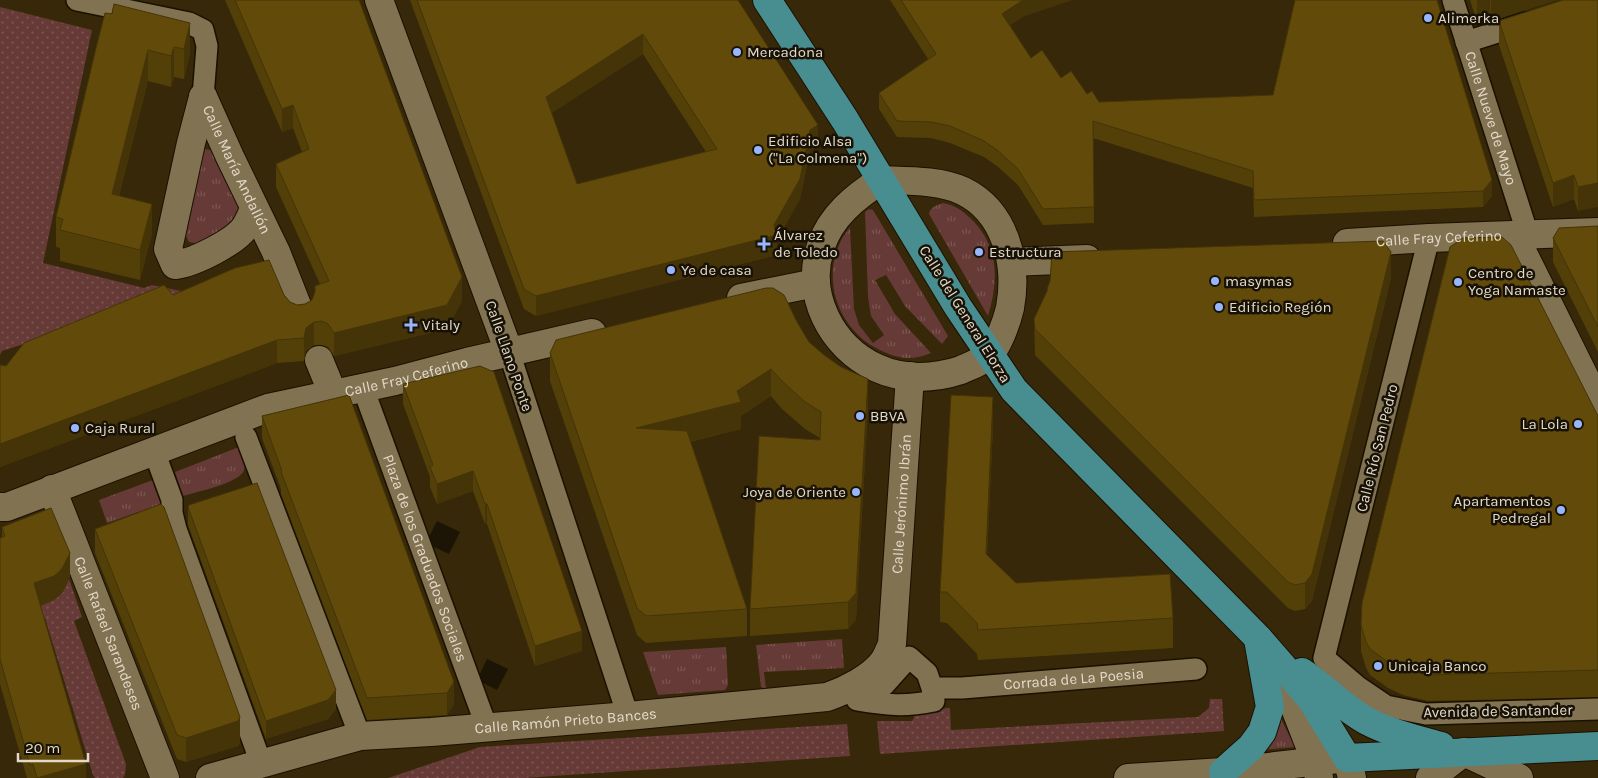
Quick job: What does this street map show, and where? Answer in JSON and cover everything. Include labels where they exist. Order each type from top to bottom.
[{"type":"highway","name":"Calle del General Elorza","points":[[766,0],[845,120],[989,355],[1014,390],[1260,640],[1311,699],[1349,768]]},
{"type":"highway","points":[[1260,640],[1367,720],[1405,736],[1464,752]]},
{"type":"highway","points":[[1228,775],[1262,732],[1270,707],[1260,640]]},
{"type":"highway","points":[[1349,768],[1464,752],[1598,746]]},
{"type":"street","name":"Calle María Andallón","points":[[77,0],[189,23],[203,30],[207,46],[203,97],[276,252],[300,313]]},
{"type":"street","name":"Calle Llano Ponte","points":[[379,0],[509,352],[628,716]]},
{"type":"street","name":"Calle Nueve de Mayo","points":[[1453,0],[1521,235]]},
{"type":"street","points":[[1466,42],[1542,18]]},
{"type":"street","points":[[203,97],[168,249],[175,265],[184,264],[224,244],[245,228],[254,208]]},
{"type":"street","points":[[191,143],[209,144],[230,157]]},
{"type":"street","points":[[881,180],[947,185],[963,191],[978,201],[995,220],[1005,237],[1012,262],[1013,292],[1009,313],[999,338],[989,355],[950,374],[931,377],[910,376],[894,374],[877,368],[865,361],[834,333],[818,301],[816,283],[821,244],[840,213],[857,196],[881,180]]},
{"type":"street","name":"Calle Fray Ceferino","points":[[1321,244],[1598,232]]},
{"type":"street","points":[[1521,235],[1598,404]]},
{"type":"street","name":"Calle Río San Pedro","points":[[1324,658],[1429,238]]},
{"type":"street","points":[[224,244],[255,243],[276,252]]},
{"type":"street","points":[[1012,262],[1108,257]]},
{"type":"street","points":[[717,304],[816,283]]},
{"type":"street","name":"Calle Fray Ceferino","points":[[2,509],[268,408],[363,388],[613,328]]},
{"type":"street","points":[[319,360],[333,394]]},
{"type":"street","name":"Calle Jerónimo Ibrán","points":[[894,630],[910,376]]},
{"type":"street","name":"Plaza de los Graduados Sociales","points":[[363,388],[487,728]]},
{"type":"street","points":[[246,436],[360,736]]},
{"type":"street","points":[[154,451],[172,500],[172,513],[176,530],[261,764]]},
{"type":"street","name":"Calle Rafael Sarandeses","points":[[52,489],[165,778]]},
{"type":"street","name":"Calle Ramón Prieto Bances","points":[[210,778],[360,736],[487,728],[827,697],[842,692],[867,677],[883,663],[892,644],[894,630]]},
{"type":"street","name":"Calle del General Elorza","points":[[1260,640],[1318,770]]},
{"type":"street","name":"Avenida de Santander","points":[[1324,658],[1358,687],[1386,706],[1426,714],[1598,710]]},
{"type":"street","name":"Corrada de La Poesia","points":[[942,688],[1196,669]]},
{"type":"street","points":[[1430,778],[1464,752],[1519,778]]},
{"type":"street","points":[[1128,778],[1228,775],[1349,768]]},
{"type":"green space","points":[[0,7],[92,30],[43,263],[144,288],[152,285],[186,292],[2,351],[0,355]]},
{"type":"green space","points":[[205,149],[210,150],[214,154],[242,219],[200,244],[189,242],[184,232],[201,151]]},
{"type":"green space","points":[[943,203],[958,208],[970,218],[980,228],[987,240],[994,264],[995,276],[992,303],[988,316],[929,214],[932,208]]},
{"type":"green space","points":[[869,209],[873,210],[948,336],[942,344],[905,306],[886,275],[875,280],[895,314],[931,353],[924,356],[906,358],[893,355],[866,342],[845,319],[838,305],[834,290],[835,258],[841,241],[850,227],[854,309],[859,325],[873,343],[884,335],[871,316],[868,297],[865,212]]},
{"type":"green space","points":[[239,447],[245,464],[241,475],[226,483],[183,496],[175,472]]},
{"type":"green space","points":[[153,480],[161,504],[107,523],[99,500]]},
{"type":"green space","points":[[69,579],[82,617],[74,621],[126,764],[123,778],[95,778],[93,775],[45,618],[37,620],[34,608],[59,596]]},
{"type":"green space","points":[[842,639],[844,668],[764,672],[766,689],[761,687],[756,645]]},
{"type":"green space","points":[[726,647],[728,685],[725,690],[658,695],[643,652]]},
{"type":"green space","points":[[1210,699],[1222,699],[1224,731],[880,754],[877,721],[912,721],[914,711],[950,708],[951,730],[1198,717],[1209,708]]},
{"type":"green space","points":[[1277,711],[1295,747],[1260,750]]},
{"type":"green space","points":[[847,724],[850,756],[524,778],[388,778],[480,747]]},
{"type":"shaded area","points":[[437,521],[460,532],[449,554],[426,543]]},
{"type":"shaded area","points":[[487,659],[508,669],[497,690],[477,680]]},
{"type":"building","points":[[235,0],[359,0],[462,277],[447,305],[334,333],[328,324],[322,321],[314,322],[306,328],[304,338],[277,340],[0,444],[0,365],[6,366],[24,343],[164,285],[173,295],[235,268],[269,260],[284,295],[290,302],[297,305],[305,304],[312,300],[315,286],[329,281],[276,164],[309,149],[293,105],[282,109]]},
{"type":"building","points":[[417,0],[738,0],[818,125],[810,130],[800,179],[774,225],[777,235],[536,296],[524,289]],"holes":[[[643,34],[717,149],[577,184],[546,97]]]},
{"type":"building","points":[[901,0],[1023,0],[1002,14],[1031,58],[1042,50],[1061,78],[1071,71],[1087,94],[1092,91],[1099,102],[1273,95],[1295,0],[1437,0],[1492,180],[1483,191],[1254,200],[1253,171],[1093,121],[1094,207],[1043,209],[1018,169],[984,141],[950,126],[931,122],[897,121],[879,93],[936,54]]},
{"type":"building","points":[[1563,0],[1598,0],[1598,183],[1578,187],[1574,175],[1553,183],[1499,21]]},
{"type":"building","points":[[114,4],[190,23],[184,49],[174,47],[171,56],[148,50],[112,194],[152,204],[140,250],[60,230],[63,219],[56,217],[105,13],[112,14]]},
{"type":"building","points":[[1598,226],[1598,327],[1553,238],[1559,228]]},
{"type":"building","points":[[1502,237],[1511,245],[1598,416],[1598,670],[1428,675],[1388,662],[1370,649],[1361,625],[1362,603],[1450,247],[1463,238]]},
{"type":"building","points":[[1383,241],[1391,252],[1312,574],[1305,583],[1295,585],[1288,582],[1035,329],[1034,319],[1050,281],[1052,252]]},
{"type":"building","points":[[766,288],[773,288],[784,295],[809,342],[841,367],[868,379],[856,593],[848,602],[750,609],[759,436],[820,440],[821,412],[805,402],[771,369],[737,391],[741,402],[636,428],[687,431],[747,609],[646,616],[637,608],[550,353],[556,340]]},
{"type":"building","points":[[480,366],[494,372],[582,631],[535,646],[487,504],[485,504],[473,471],[437,484],[430,467],[433,465],[403,384]]},
{"type":"building","points":[[349,395],[454,682],[447,693],[367,698],[281,472],[262,416]]},
{"type":"building","points":[[951,395],[993,397],[986,554],[1016,583],[1170,574],[1173,618],[978,630],[977,623],[947,592],[940,592]]},
{"type":"building","points":[[257,483],[336,690],[328,700],[266,721],[188,507],[189,505]]},
{"type":"building","points":[[161,504],[164,507],[240,717],[238,721],[186,738],[177,735],[95,529]]},
{"type":"building","points":[[51,508],[70,553],[59,572],[54,576],[34,583],[86,764],[37,778],[33,764],[30,765],[0,659],[0,538],[5,536],[2,527]]},
{"type":"place","name":"Alimerka","points":[[1428,18]]},
{"type":"place","name":"Mercadona","points":[[737,52]]},
{"type":"place","name":"Edificio Alsa (\"La Colmena\")","points":[[758,150]]},
{"type":"place","name":"Álvarez de Toledo","points":[[764,244]]},
{"type":"place","name":"Estructura","points":[[979,252]]},
{"type":"place","name":"Ye de casa","points":[[671,270]]},
{"type":"place","name":"masymas","points":[[1215,281]]},
{"type":"place","name":"Centro de Yoga Namaste","points":[[1458,282]]},
{"type":"place","name":"Edificio Región","points":[[1219,307]]},
{"type":"place","name":"Vitaly","points":[[411,325]]},
{"type":"place","name":"BBVA","points":[[860,416]]},
{"type":"place","name":"La Lola","points":[[1578,424]]},
{"type":"place","name":"Caja Rural","points":[[75,428]]},
{"type":"place","name":"Joya de Oriente","points":[[856,492]]},
{"type":"place","name":"Apartamentos Pedregal","points":[[1561,510]]},
{"type":"place","name":"Unicaja Banco","points":[[1378,666]]}]
